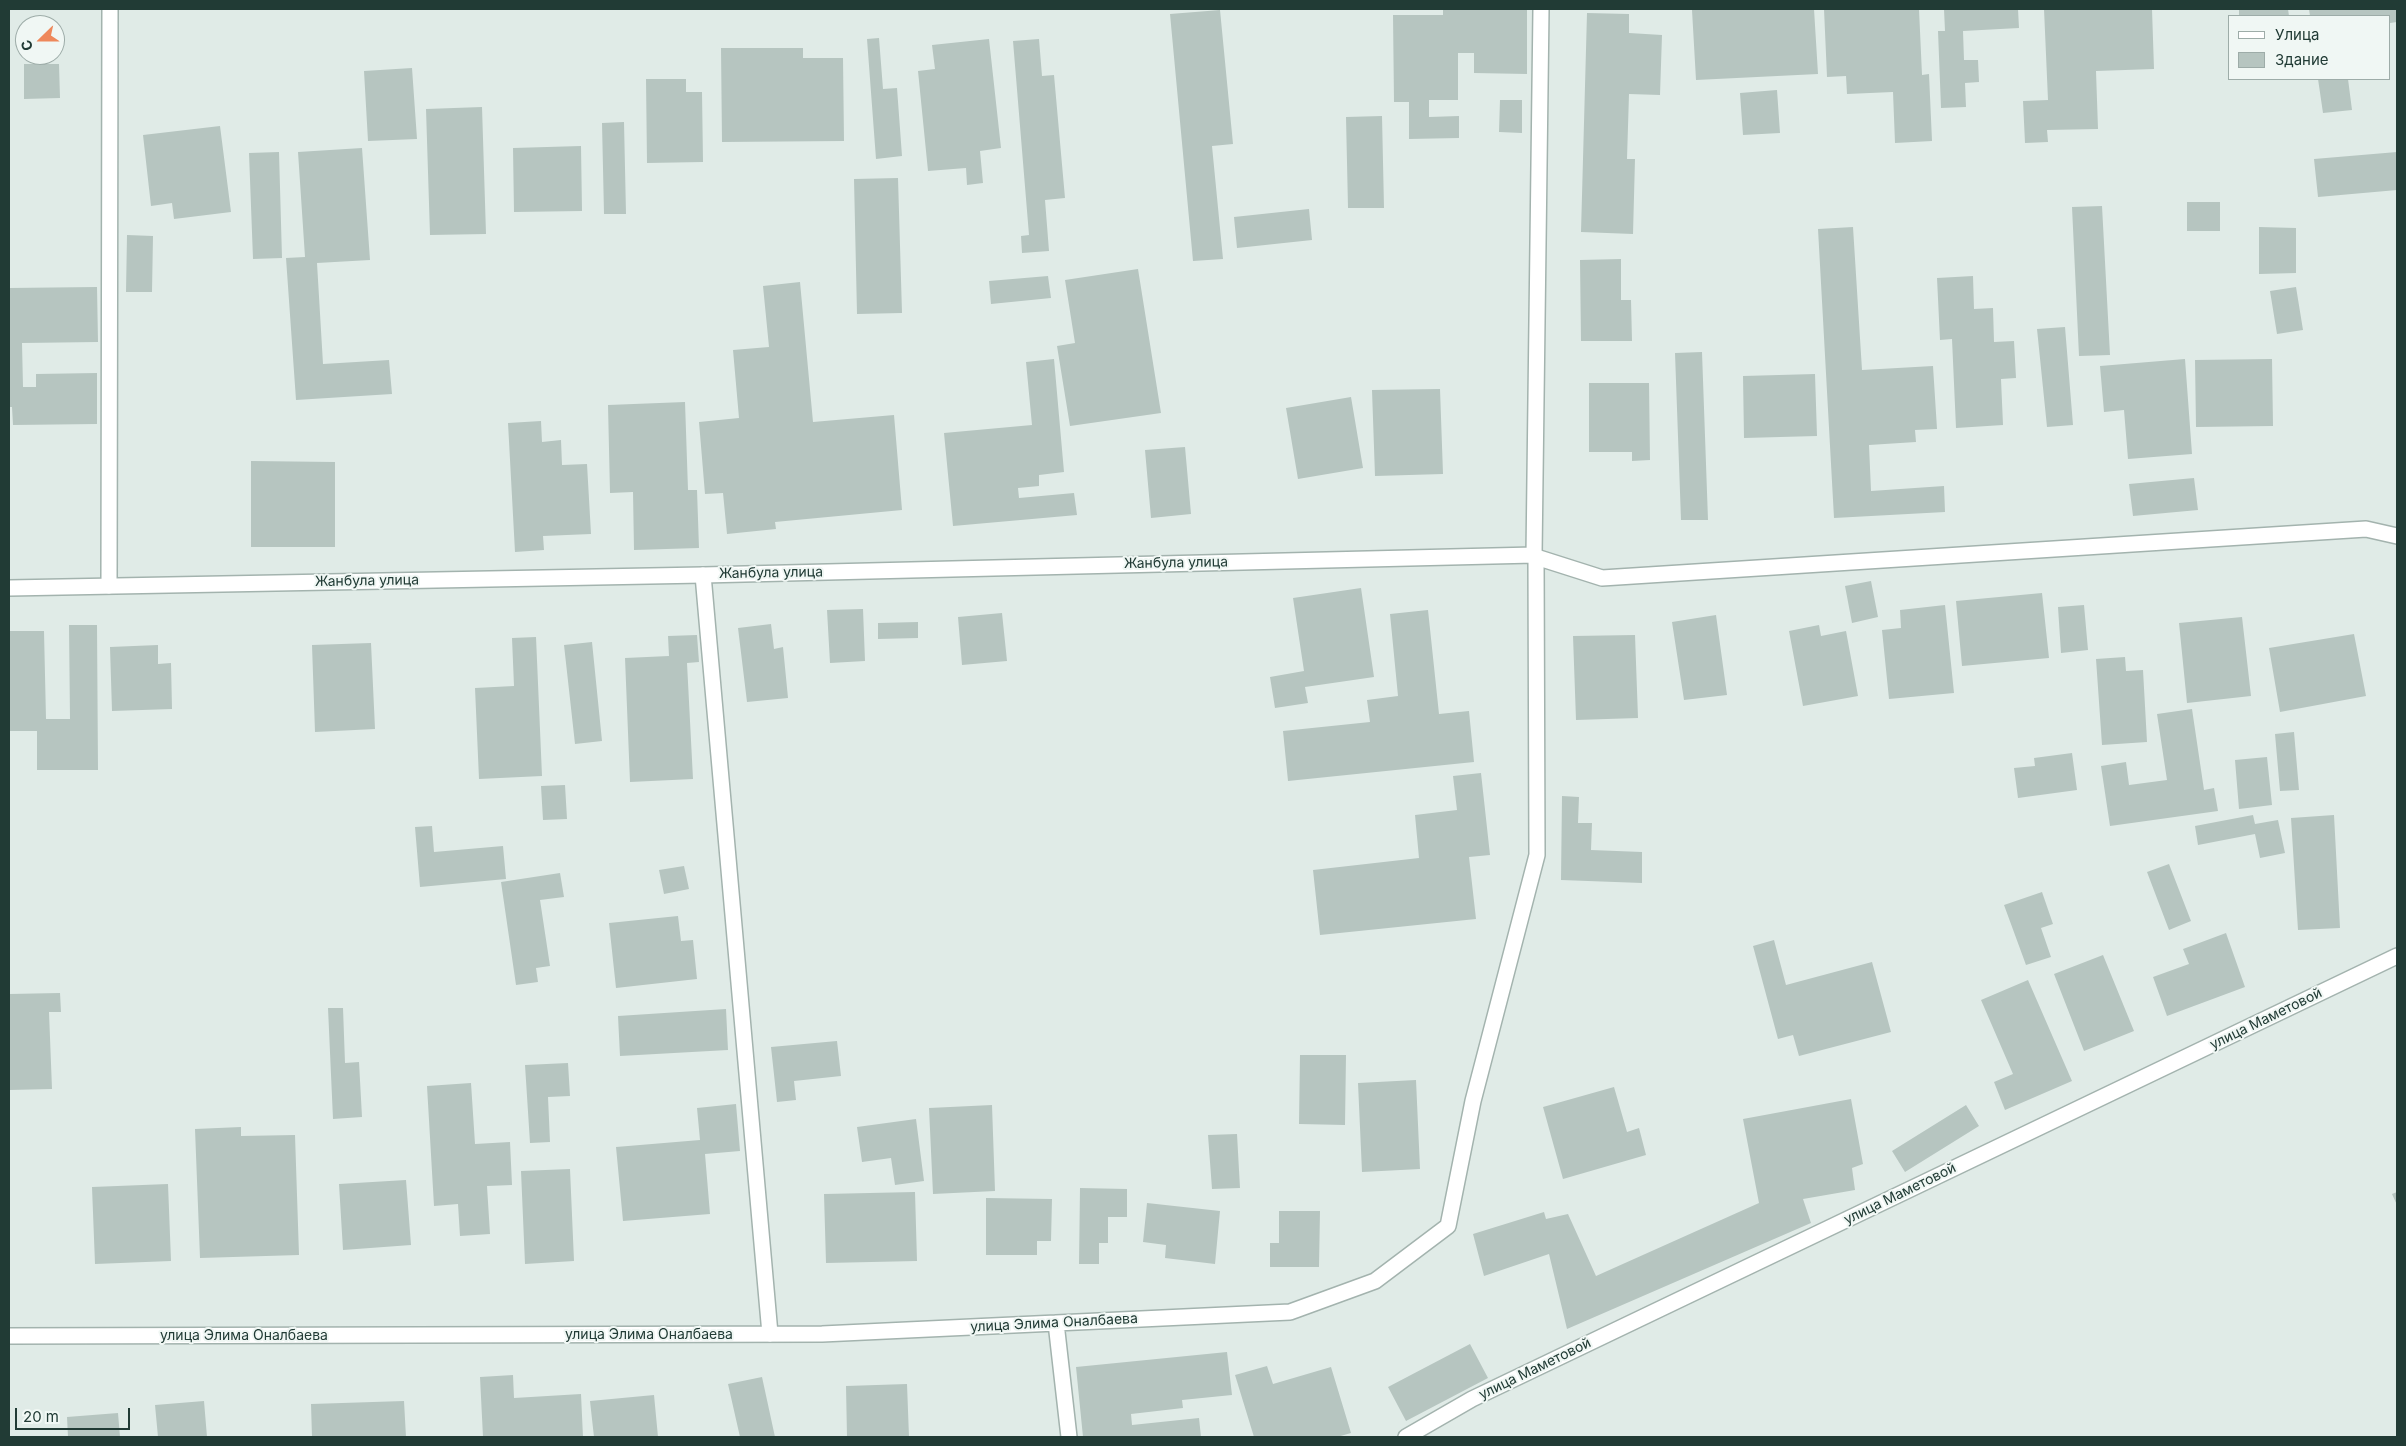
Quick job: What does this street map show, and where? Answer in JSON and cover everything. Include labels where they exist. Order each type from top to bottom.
[{"type":"street","points":[[109,586],[110,9]]},
{"type":"street","name":"улица Элима Оналбаева","points":[[9,1336],[832,1334],[1290,1312],[1375,1281],[1448,1226],[1473,1101],[1537,855],[1535,556],[1541,9]]},
{"type":"street","name":"Жанбула улица","points":[[9,588],[703,575],[1535,556],[1602,578],[2366,529],[2397,536]]},
{"type":"street","points":[[703,575],[770,1334]]},
{"type":"street","name":"улица Маметовой","points":[[1406,1437],[1472,1399],[2397,956]]},
{"type":"street","points":[[1056,1323],[1069,1437]]},
{"type":"building","points":[[1443,9],[1527,9],[1527,74],[1474,73],[1474,53],[1458,53],[1458,100],[1429,100],[1429,117],[1459,116],[1459,138],[1409,139],[1409,102],[1394,102],[1393,15],[1443,15]]},
{"type":"building","points":[[1814,9],[1818,74],[1696,80],[1692,10]]},
{"type":"building","points":[[1824,9],[1919,9],[1922,75],[1929,74],[1932,141],[1895,143],[1893,92],[1847,94],[1846,76],[1827,77]]},
{"type":"building","points":[[1944,9],[2018,9],[2019,28],[1963,31],[1964,60],[1978,60],[1979,82],[1965,83],[1966,107],[1941,108],[1938,31],[1945,31]]},
{"type":"building","points":[[2044,9],[2152,9],[2154,69],[2096,71],[2098,129],[2047,130],[2048,142],[2025,143],[2023,101],[2048,100]]},
{"type":"building","points":[[2239,9],[2288,9],[2289,15],[2239,15]]},
{"type":"building","points":[[2309,9],[2397,9],[2397,22],[2391,23],[2391,15],[2310,15]]},
{"type":"building","points":[[1220,10],[1233,144],[1212,146],[1223,259],[1193,261],[1170,14]]},
{"type":"building","points":[[1587,13],[1629,14],[1629,33],[1662,35],[1660,95],[1629,94],[1627,159],[1635,159],[1633,234],[1581,232]]},
{"type":"building","points":[[879,38],[883,89],[897,88],[902,156],[876,159],[867,39]]},
{"type":"building","points":[[989,39],[1001,148],[980,151],[983,183],[967,185],[966,168],[928,171],[918,71],[935,69],[932,45]]},
{"type":"building","points":[[1039,39],[1042,76],[1054,75],[1065,198],[1045,200],[1049,251],[1022,253],[1021,236],[1029,235],[1013,41]]},
{"type":"building","points":[[721,48],[803,48],[803,58],[843,58],[844,141],[722,142]]},
{"type":"building","points":[[24,65],[59,65],[60,98],[24,99]]},
{"type":"building","points":[[412,68],[417,139],[368,141],[364,71]]},
{"type":"building","points":[[646,79],[686,79],[686,92],[702,92],[703,162],[647,163]]},
{"type":"building","points":[[2318,80],[2348,80],[2352,110],[2323,113]]},
{"type":"building","points":[[1777,90],[1780,133],[1743,135],[1740,93]]},
{"type":"building","points":[[1500,100],[1522,100],[1522,133],[1499,132]]},
{"type":"building","points":[[482,107],[486,234],[430,235],[426,109]]},
{"type":"building","points":[[1382,116],[1384,208],[1348,208],[1346,117]]},
{"type":"building","points":[[624,122],[626,214],[604,214],[602,123]]},
{"type":"building","points":[[220,126],[231,212],[174,219],[172,203],[151,206],[143,135]]},
{"type":"building","points":[[581,146],[582,211],[514,212],[513,148]]},
{"type":"building","points":[[362,148],[370,260],[317,263],[323,364],[389,360],[392,394],[296,400],[286,258],[305,257],[298,152]]},
{"type":"building","points":[[279,152],[282,258],[253,259],[249,153]]},
{"type":"building","points":[[2397,152],[2397,190],[2318,197],[2314,159]]},
{"type":"building","points":[[898,178],[902,313],[857,314],[854,179]]},
{"type":"building","points":[[2187,202],[2220,202],[2220,231],[2187,231]]},
{"type":"building","points":[[2102,206],[2110,355],[2079,356],[2072,207]]},
{"type":"building","points":[[1309,209],[1312,240],[1237,248],[1234,217]]},
{"type":"building","points":[[1853,227],[1862,370],[1933,366],[1937,429],[1915,430],[1916,442],[1869,445],[1871,491],[1944,486],[1945,512],[1834,518],[1818,229]]},
{"type":"building","points":[[2259,227],[2296,228],[2296,273],[2259,274]]},
{"type":"building","points":[[127,235],[153,236],[152,292],[126,292]]},
{"type":"building","points":[[1621,259],[1621,300],[1631,300],[1632,341],[1581,341],[1580,260]]},
{"type":"building","points":[[1138,269],[1161,413],[1070,426],[1057,346],[1075,343],[1065,280]]},
{"type":"building","points":[[1048,276],[1051,298],[991,304],[989,281]]},
{"type":"building","points":[[1973,276],[1974,309],[1993,308],[1994,342],[2014,341],[2016,378],[2001,379],[2003,425],[1956,428],[1952,339],[1940,340],[1937,278]]},
{"type":"building","points":[[800,282],[813,422],[894,415],[902,510],[775,522],[776,529],[727,534],[723,493],[705,494],[699,422],[739,418],[733,350],[769,347],[763,286]]},
{"type":"building","points":[[97,287],[98,342],[22,343],[23,387],[36,387],[36,374],[97,373],[97,424],[13,425],[12,407],[9,407],[9,288]]},
{"type":"building","points":[[2296,287],[2303,330],[2277,334],[2270,291]]},
{"type":"building","points":[[2065,327],[2073,425],[2047,427],[2037,329]]},
{"type":"building","points":[[1702,352],[1708,520],[1681,520],[1675,353]]},
{"type":"building","points":[[1054,359],[1064,472],[1039,475],[1039,486],[1018,488],[1019,498],[1074,493],[1077,515],[953,526],[944,433],[1032,425],[1026,362]]},
{"type":"building","points":[[2185,359],[2192,454],[2128,459],[2124,410],[2104,412],[2100,366]]},
{"type":"building","points":[[2272,359],[2273,426],[2196,427],[2195,360]]},
{"type":"building","points":[[1815,374],[1817,436],[1744,438],[1743,376]]},
{"type":"building","points":[[1589,383],[1649,383],[1650,460],[1632,461],[1632,452],[1589,452]]},
{"type":"building","points":[[1440,389],[1443,474],[1375,476],[1372,390]]},
{"type":"building","points":[[1351,397],[1363,468],[1298,479],[1286,408]]},
{"type":"building","points":[[685,402],[688,490],[697,490],[699,548],[634,550],[633,492],[610,493],[608,405]]},
{"type":"building","points":[[541,421],[542,442],[561,440],[562,465],[587,464],[591,534],[543,536],[544,550],[515,552],[508,423]]},
{"type":"building","points":[[1185,447],[1191,514],[1151,518],[1145,450]]},
{"type":"building","points":[[251,461],[335,462],[335,547],[251,547]]},
{"type":"building","points":[[2194,478],[2198,510],[2133,516],[2129,484]]},
{"type":"building","points":[[1871,581],[1878,617],[1852,623],[1845,586]]},
{"type":"building","points":[[1361,588],[1374,677],[1305,687],[1308,703],[1275,708],[1270,677],[1304,671],[1293,598]]},
{"type":"building","points":[[2042,593],[2049,658],[1962,666],[1956,601]]},
{"type":"building","points":[[1945,605],[1954,693],[1889,699],[1882,630],[1901,628],[1900,610]]},
{"type":"building","points":[[2084,605],[2088,650],[2061,653],[2058,607]]},
{"type":"building","points":[[863,609],[865,661],[830,663],[827,610]]},
{"type":"building","points":[[1428,610],[1439,714],[1469,711],[1474,762],[1288,781],[1283,731],[1370,722],[1367,700],[1398,696],[1390,614]]},
{"type":"building","points":[[1002,613],[1007,661],[962,665],[958,617]]},
{"type":"building","points":[[1716,615],[1727,695],[1684,700],[1672,622]]},
{"type":"building","points":[[2242,617],[2251,696],[2187,703],[2179,623]]},
{"type":"building","points":[[918,622],[918,638],[878,639],[878,623]]},
{"type":"building","points":[[771,624],[774,649],[783,647],[788,698],[747,702],[738,628]]},
{"type":"building","points":[[69,625],[97,625],[98,770],[37,770],[37,731],[9,731],[9,631],[44,631],[46,719],[70,719]]},
{"type":"building","points":[[1819,625],[1821,636],[1846,631],[1858,696],[1803,706],[1789,631]]},
{"type":"building","points":[[2354,634],[2366,696],[2280,712],[2269,648]]},
{"type":"building","points":[[697,635],[699,662],[687,663],[693,779],[630,782],[625,658],[669,656],[668,636]]},
{"type":"building","points":[[1635,635],[1638,718],[1576,720],[1573,636]]},
{"type":"building","points":[[536,637],[542,776],[479,779],[475,688],[514,686],[512,638]]},
{"type":"building","points":[[592,642],[602,741],[575,744],[564,645]]},
{"type":"building","points":[[371,643],[375,729],[315,732],[312,645]]},
{"type":"building","points":[[158,645],[158,664],[171,663],[172,709],[112,711],[110,647]]},
{"type":"building","points":[[2125,657],[2126,671],[2143,670],[2147,742],[2102,745],[2096,659]]},
{"type":"building","points":[[2192,709],[2204,790],[2214,788],[2218,811],[2110,826],[2101,766],[2126,762],[2129,785],[2167,780],[2157,714]]},
{"type":"building","points":[[2294,732],[2299,790],[2280,791],[2275,734]]},
{"type":"building","points":[[2072,753],[2077,790],[2018,798],[2014,768],[2035,766],[2034,758]]},
{"type":"building","points":[[2267,757],[2272,805],[2239,809],[2235,760]]},
{"type":"building","points":[[1481,773],[1490,855],[1469,857],[1476,919],[1320,935],[1313,870],[1419,858],[1415,815],[1457,810],[1453,776]]},
{"type":"building","points":[[565,785],[567,819],[543,820],[541,786]]},
{"type":"building","points":[[1562,796],[1579,797],[1578,823],[1592,823],[1591,850],[1642,852],[1642,883],[1561,880]]},
{"type":"building","points":[[2253,815],[2255,824],[2278,820],[2285,853],[2260,858],[2255,834],[2198,845],[2195,826]]},
{"type":"building","points":[[2334,815],[2340,928],[2298,930],[2291,818]]},
{"type":"building","points":[[432,826],[434,852],[503,846],[506,879],[420,887],[415,827]]},
{"type":"building","points":[[2169,864],[2191,921],[2169,930],[2147,872]]},
{"type":"building","points":[[684,866],[689,889],[664,894],[659,870]]},
{"type":"building","points":[[560,873],[564,897],[540,900],[550,966],[536,968],[538,982],[516,985],[501,882]]},
{"type":"building","points":[[2042,892],[2053,924],[2041,928],[2051,957],[2026,965],[2004,905]]},
{"type":"building","points":[[678,916],[681,941],[693,940],[697,979],[616,988],[609,923]]},
{"type":"building","points":[[2226,933],[2245,987],[2167,1016],[2153,977],[2189,964],[2183,949]]},
{"type":"building","points":[[1774,940],[1786,985],[1872,962],[1891,1032],[1799,1056],[1793,1035],[1778,1039],[1753,946]]},
{"type":"building","points":[[2103,955],[2134,1031],[2084,1051],[2054,974]]},
{"type":"building","points":[[2028,980],[2072,1081],[2005,1110],[1994,1082],[2013,1074],[1981,1000]]},
{"type":"building","points":[[60,993],[61,1012],[49,1012],[52,1089],[10,1090],[9,994]]},
{"type":"building","points":[[328,1008],[343,1008],[345,1063],[359,1062],[362,1117],[333,1119]]},
{"type":"building","points":[[726,1009],[728,1050],[620,1056],[618,1016]]},
{"type":"building","points":[[837,1041],[841,1076],[794,1081],[796,1100],[777,1102],[771,1047]]},
{"type":"building","points":[[1300,1055],[1346,1055],[1345,1125],[1299,1124]]},
{"type":"building","points":[[568,1063],[570,1096],[548,1097],[550,1142],[530,1143],[525,1065]]},
{"type":"building","points":[[1416,1080],[1420,1169],[1362,1172],[1358,1083]]},
{"type":"building","points":[[471,1083],[475,1144],[510,1142],[512,1185],[487,1186],[490,1234],[460,1236],[458,1204],[434,1206],[427,1086]]},
{"type":"building","points":[[1614,1087],[1627,1132],[1639,1128],[1646,1155],[1563,1179],[1543,1107]]},
{"type":"building","points":[[1851,1099],[1863,1164],[1852,1168],[1855,1190],[1803,1199],[1811,1223],[1567,1329],[1549,1254],[1484,1276],[1473,1234],[1544,1212],[1546,1219],[1568,1214],[1596,1276],[1759,1203],[1743,1119]]},
{"type":"building","points":[[736,1104],[740,1151],[705,1154],[710,1214],[623,1221],[616,1147],[700,1140],[697,1108]]},
{"type":"building","points":[[992,1105],[995,1191],[933,1194],[929,1108]]},
{"type":"building","points":[[1966,1105],[1979,1126],[1905,1172],[1892,1151]]},
{"type":"building","points":[[916,1119],[924,1181],[895,1185],[891,1158],[862,1162],[857,1127]]},
{"type":"building","points":[[241,1127],[241,1136],[295,1135],[299,1255],[200,1258],[195,1129]]},
{"type":"building","points":[[1237,1134],[1240,1188],[1212,1189],[1208,1135]]},
{"type":"building","points":[[570,1169],[574,1261],[525,1264],[521,1171]]},
{"type":"building","points":[[406,1180],[411,1245],[343,1250],[339,1184]]},
{"type":"building","points":[[168,1184],[171,1261],[95,1264],[92,1187]]},
{"type":"building","points":[[1080,1188],[1127,1189],[1127,1217],[1108,1217],[1108,1243],[1099,1243],[1099,1264],[1079,1264]]},
{"type":"building","points":[[915,1192],[917,1261],[826,1263],[824,1194]]},
{"type":"building","points":[[2397,1192],[2397,1205],[2392,1194]]},
{"type":"building","points":[[986,1198],[1052,1199],[1051,1241],[1037,1241],[1037,1255],[986,1255]]},
{"type":"building","points":[[1147,1203],[1220,1211],[1215,1264],[1165,1258],[1166,1245],[1143,1242]]},
{"type":"building","points":[[1279,1211],[1320,1211],[1319,1267],[1270,1267],[1270,1243],[1279,1243]]},
{"type":"building","points":[[1470,1344],[1488,1378],[1406,1421],[1388,1387]]},
{"type":"building","points":[[1227,1352],[1232,1395],[1182,1400],[1183,1408],[1131,1414],[1132,1425],[1199,1418],[1201,1437],[1083,1437],[1076,1367]]},
{"type":"building","points":[[1267,1366],[1273,1384],[1331,1367],[1351,1433],[1337,1437],[1254,1437],[1235,1375]]},
{"type":"building","points":[[513,1375],[514,1398],[581,1394],[583,1437],[483,1437],[480,1377]]},
{"type":"building","points":[[762,1377],[775,1437],[740,1437],[728,1384]]},
{"type":"building","points":[[907,1384],[909,1437],[847,1437],[846,1386]]},
{"type":"building","points":[[654,1395],[658,1437],[594,1437],[590,1401]]},
{"type":"building","points":[[204,1401],[207,1437],[158,1437],[155,1405]]},
{"type":"building","points":[[404,1401],[406,1437],[312,1437],[311,1404]]},
{"type":"building","points":[[118,1413],[120,1437],[68,1437],[67,1417]]}]
